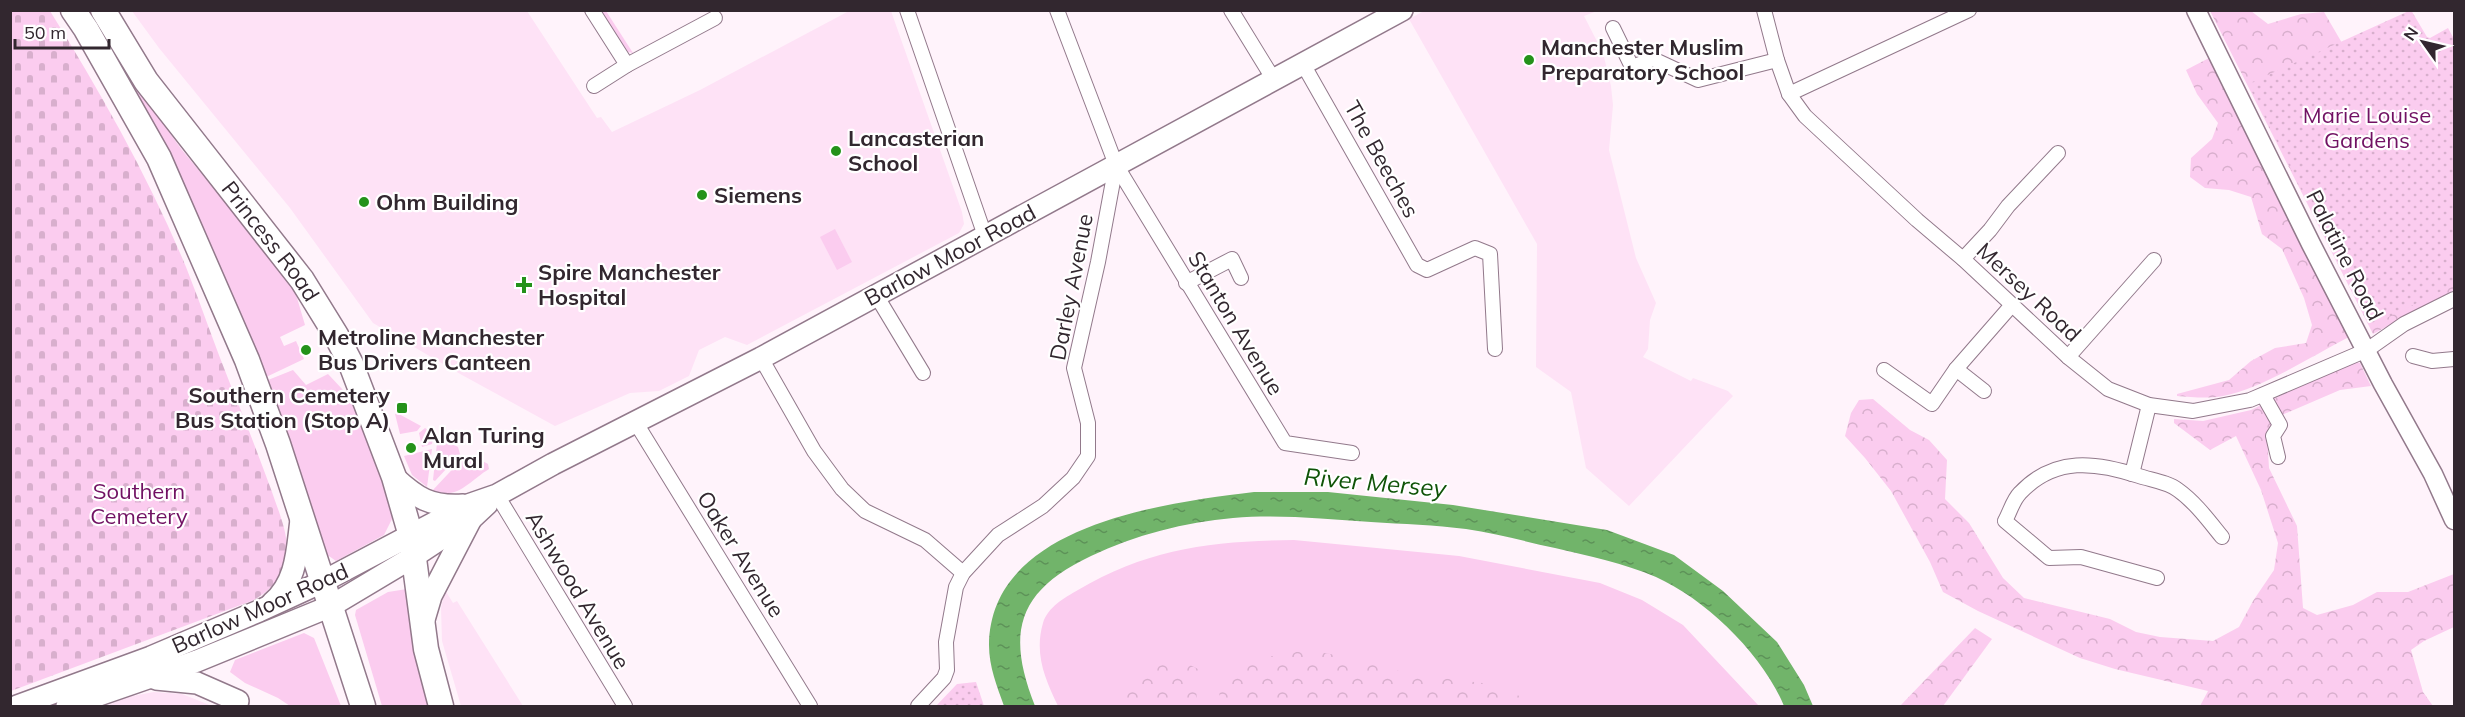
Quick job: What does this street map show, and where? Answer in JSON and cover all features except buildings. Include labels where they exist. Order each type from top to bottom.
[{"type":"highway","points":[[74,10],[159,158],[256,382],[363,706]]},
{"type":"highway","name":"Princess Road","points":[[103,10],[146,81],[192,142],[276,245],[313,299],[351,364],[394,477],[412,547],[426,649],[441,706]]},
{"type":"main road","name":"Palatine Road","points":[[2196,10],[2306,235],[2433,474],[2454,520]]},
{"type":"main road","name":"Barlow Moor Road","points":[[67,706],[197,661],[331,606],[412,547],[496,495],[761,358],[1304,64],[1391,13]]},
{"type":"main road","points":[[394,477],[418,498],[470,512],[431,597],[422,624]]},
{"type":"main road","points":[[259,611],[274,601],[291,577],[296,561],[301,520]]},
{"type":"main road","name":"Barlow Moor Road","points":[[17,706],[174,647],[322,582],[412,547]]},
{"type":"main road","points":[[174,647],[216,675],[242,704]]},
{"type":"main road","points":[[147,678],[197,683],[242,704]]},
{"type":"street","points":[[592,10],[627,64]]},
{"type":"street","points":[[907,10],[985,236]]},
{"type":"street","name":"Stanton Avenue","points":[[1057,10],[1116,165],[1285,443],[1352,453]]},
{"type":"street","points":[[1231,10],[1274,80]]},
{"type":"street","name":"Mersey Road","points":[[1764,10],[1777,60],[1789,94],[1805,116],[1917,220],[1963,259],[2011,306],[2068,357],[2108,388],[2149,405],[2193,411],[2250,400],[2367,350],[2404,324],[2454,300]]},
{"type":"street","points":[[1789,94],[1969,10]]},
{"type":"street","points":[[594,87],[627,64],[715,18]]},
{"type":"street","points":[[1614,28],[1632,67],[1653,59],[1698,80],[1777,60]]},
{"type":"street","name":"The Beeches","points":[[1304,64],[1417,265],[1426,270],[1475,248],[1490,254],[1495,349]]},
{"type":"street","points":[[1963,259],[1990,230],[2008,206],[2058,153]]},
{"type":"street","name":"Darley Avenue","points":[[918,706],[944,678],[947,670],[946,642],[956,587],[963,573],[998,535],[1043,506],[1073,478],[1088,456],[1088,423],[1074,368],[1098,262],[1116,165]]},
{"type":"street","points":[[1186,283],[1232,260],[1241,278]]},
{"type":"street","points":[[2068,357],[2154,260]]},
{"type":"street","points":[[876,295],[923,374]]},
{"type":"street","points":[[1884,370],[1932,404],[1956,369],[2011,306]]},
{"type":"street","points":[[2413,356],[2432,361],[2454,359]]},
{"type":"street","points":[[761,358],[814,451],[842,489],[865,511],[925,540],[963,573]]},
{"type":"street","points":[[1956,369],[1984,391]]},
{"type":"street","points":[[2263,394],[2280,425],[2273,436],[2278,457]]},
{"type":"street","points":[[2132,474],[2149,405]]},
{"type":"street","name":"Oaker Avenue","points":[[636,423],[810,706]]},
{"type":"street","points":[[2157,578],[2080,557],[2049,558],[2005,521],[2019,493],[2044,474],[2071,464],[2095,465],[2176,488],[2190,499],[2222,537]]},
{"type":"street","name":"Ashwood Avenue","points":[[496,495],[625,706]]},
{"type":"shaded area","points":[[132,11],[527,11],[597,118],[601,117],[612,132],[700,90],[849,11],[891,11],[962,212],[964,224],[959,233],[747,345],[725,337],[699,350],[689,376],[659,391],[630,393],[555,426],[373,323],[290,208],[159,48]]},
{"type":"shaded area","points":[[1424,11],[1597,11],[1584,16],[1603,53],[1611,86],[1613,105],[1609,150],[1636,258],[1656,303],[1650,320],[1648,349],[1643,357],[1691,381],[1693,378],[1728,391],[1733,396],[1629,506],[1586,468],[1571,392],[1536,367],[1537,244],[1409,19]]},
{"type":"shaded area","points":[[445,590],[453,603],[457,601],[523,706],[461,706],[442,641],[441,608]]},
{"type":"shaded area","points":[[154,692],[182,694],[212,706],[106,706],[127,697]]},
{"type":"green space","name":"Marie Louise Gardens","points":[[2411,10],[2427,37],[2430,38],[2448,28],[2454,39],[2454,285],[2370,326],[2248,84]]},
{"type":"green space","name":"Southern Cemetery","points":[[11,11],[50,11],[88,73],[140,169],[172,234],[192,282],[272,492],[284,527],[287,549],[285,565],[278,579],[254,600],[11,691]]},
{"type":"green space","points":[[601,11],[606,11],[633,53],[628,52]]},
{"type":"green space","name":"Marie Louise Gardens","points":[[2210,11],[2251,11],[2268,24],[2301,14],[2324,12],[2342,43],[2454,169],[2454,290],[2373,334]]},
{"type":"green space","points":[[2209,58],[2349,337],[2254,386],[2223,396],[2200,398],[2177,396],[2177,394],[2229,380],[2251,361],[2275,348],[2306,343],[2312,325],[2304,298],[2282,249],[2262,234],[2251,197],[2229,190],[2205,188],[2190,177],[2191,158],[2212,139],[2218,123],[2197,94],[2186,70]]},
{"type":"green space","points":[[134,83],[182,150],[295,291],[305,325],[280,337],[284,346],[296,341],[304,359],[262,379],[128,88]]},
{"type":"green space","points":[[835,229],[852,262],[837,270],[820,237]]},
{"type":"green space","points":[[2351,361],[2360,363],[2371,386],[2340,390],[2284,414],[2267,434],[2269,468],[2297,526],[2303,608],[2317,615],[2353,605],[2377,592],[2408,592],[2454,574],[2454,627],[2424,641],[2411,650],[2423,692],[2433,706],[2200,706],[2208,691],[2115,669],[2080,658],[1978,611],[1943,592],[1930,562],[1891,491],[1845,436],[1851,413],[1859,400],[1873,399],[1910,430],[1929,440],[1947,460],[1945,499],[1969,523],[2003,578],[2024,598],[2110,619],[2136,632],[2160,637],[2213,641],[2239,627],[2274,570],[2278,543],[2261,490],[2236,436],[2210,450],[2174,423],[2174,419],[2203,421],[2251,410]]},
{"type":"green space","points":[[293,370],[306,385],[328,374],[358,406],[369,434],[393,517],[384,535],[336,561],[329,556],[324,558],[263,382]]},
{"type":"green space","points":[[395,414],[421,426],[417,431],[400,434]]},
{"type":"green space","points":[[425,428],[433,439],[432,444],[422,447],[419,433]]},
{"type":"green space","points":[[443,439],[458,447],[460,454],[435,481],[433,480],[437,443]]},
{"type":"green space","points":[[432,449],[427,487],[412,475],[404,456]]},
{"type":"green space","points":[[473,456],[488,464],[489,469],[457,491],[441,493],[432,491],[463,458]]},
{"type":"green space","points":[[1294,540],[1459,556],[1600,583],[1642,600],[1683,625],[1759,706],[1058,706],[1042,666],[1040,645],[1045,617],[1062,600],[1104,576],[1156,556],[1209,545]]},
{"type":"green space","points":[[407,589],[417,657],[428,706],[382,706],[355,615],[356,610],[388,592]]},
{"type":"green space","points":[[1975,628],[1992,639],[1943,706],[1900,706]]},
{"type":"green space","points":[[304,633],[314,638],[341,706],[290,706],[245,683],[230,672],[235,660]]},
{"type":"green space","points":[[1308,650],[1352,658],[1410,674],[1482,683],[1531,700],[1564,706],[1218,706],[1221,680],[1243,661]]},
{"type":"green space","points":[[1184,662],[1198,669],[1196,706],[1129,706],[1127,690],[1141,668]]},
{"type":"green space","points":[[976,682],[984,706],[936,706],[957,684]]},
{"type":"water","points":[[1254,492],[1328,492],[1453,505],[1607,530],[1674,555],[1723,591],[1777,642],[1804,685],[1813,706],[1784,706],[1775,687],[1748,649],[1713,614],[1675,587],[1631,568],[1606,560],[1466,529],[1319,518],[1268,517],[1233,518],[1179,526],[1125,542],[1091,556],[1066,570],[1047,584],[1033,600],[1024,617],[1020,636],[1021,657],[1035,706],[1004,706],[992,669],[989,645],[997,604],[1018,572],[1050,546],[1088,527],[1131,513]]},
{"type":"place","name":"Manchester Muslim Preparatory School","points":[[1529,60]]},
{"type":"place","name":"Lancasterian School","points":[[836,151]]},
{"type":"place","name":"Siemens","points":[[702,195]]},
{"type":"place","name":"Ohm Building","points":[[364,202]]},
{"type":"place","name":"Spire Manchester Hospital","points":[[524,285]]},
{"type":"place","name":"Metroline Manchester Bus Drivers Canteen","points":[[306,350]]},
{"type":"place","name":"Southern Cemetery Bus Station (Stop A)","points":[[402,408]]},
{"type":"place","name":"Alan Turing Mural","points":[[411,448]]},
{"type":"water label","name":"River Mersey","points":[[1375,483]]}]
